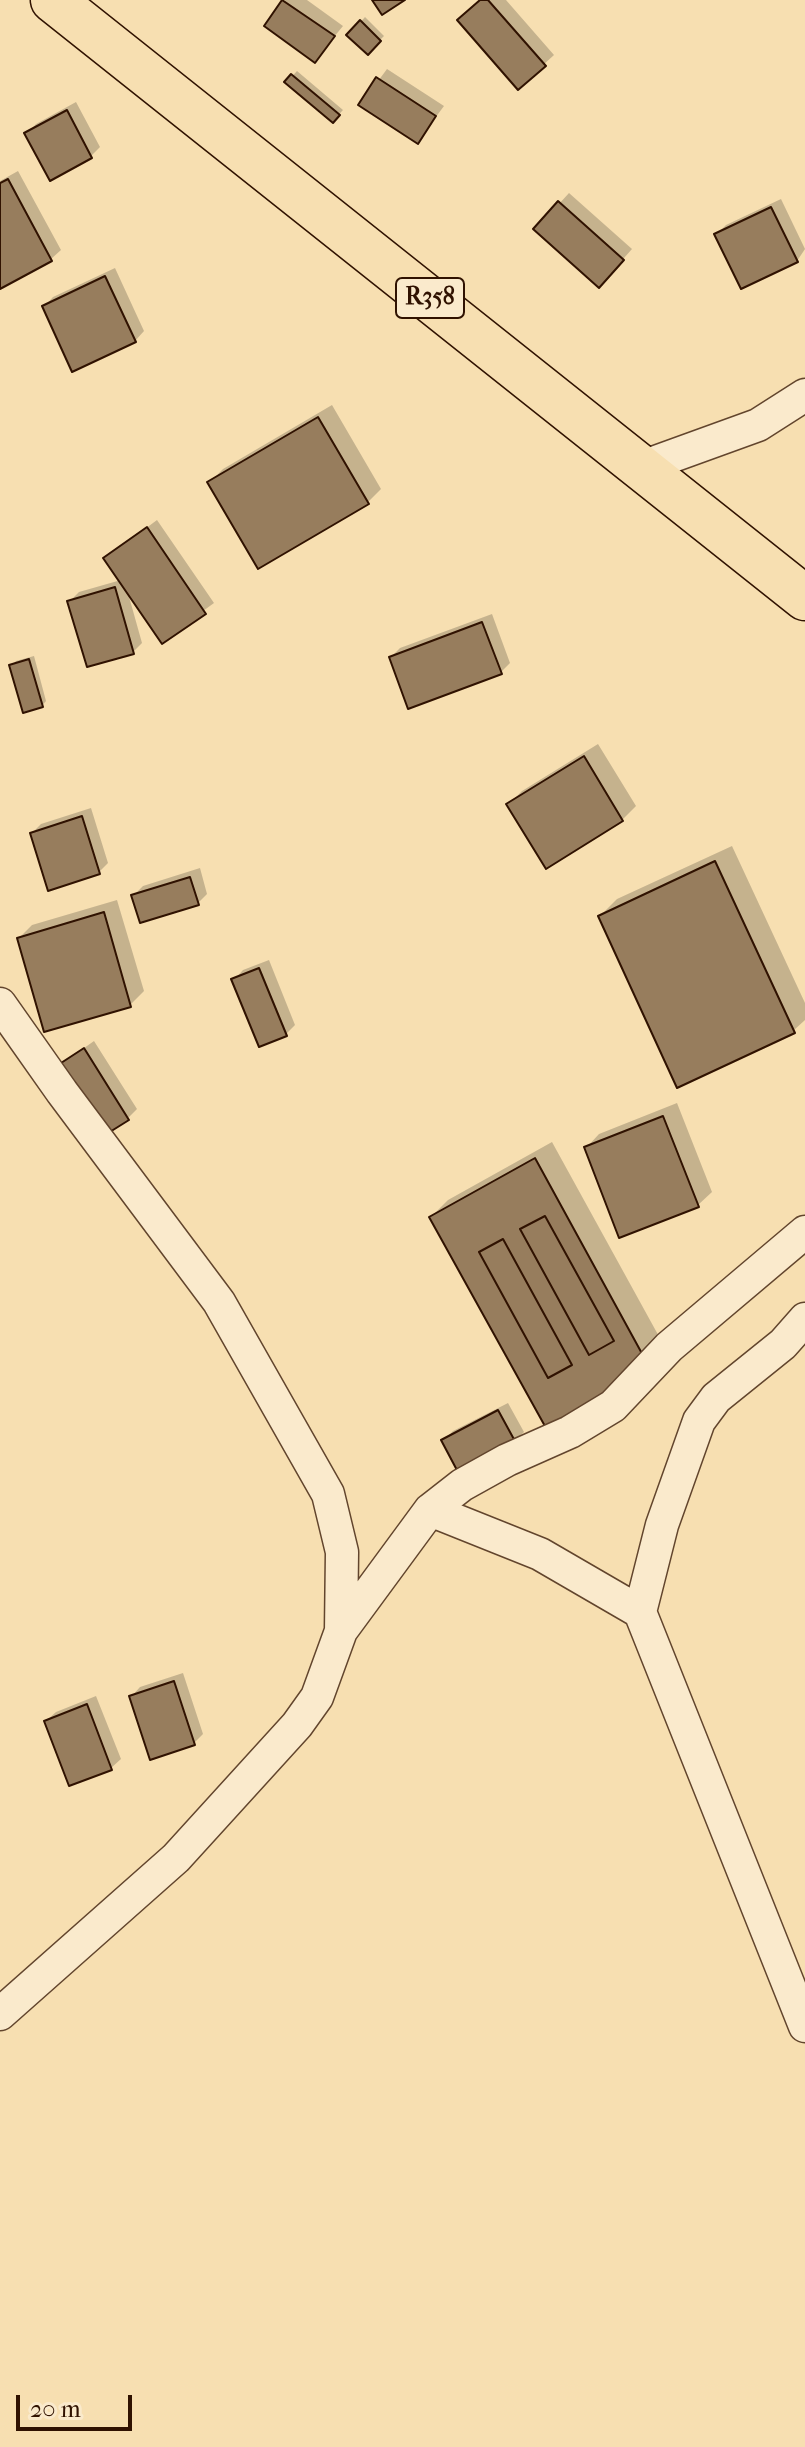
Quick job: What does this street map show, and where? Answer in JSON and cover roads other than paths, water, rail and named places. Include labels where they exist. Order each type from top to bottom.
[{"type":"main road","name":"R358","points":[[53,0],[805,598]]},
{"type":"street","points":[[642,467],[758,425],[805,395]]},
{"type":"street","points":[[0,1004],[219,1302],[314,1468],[328,1494],[342,1552],[341,1631]]},
{"type":"street","points":[[0,2014],[176,1858],[297,1725],[317,1697],[341,1631],[430,1510],[462,1485],[507,1460],[570,1432],[613,1406],[669,1347],[805,1232]]},
{"type":"street","points":[[805,1319],[783,1344],[716,1398],[699,1421],[662,1525],[640,1612],[805,2026]]},
{"type":"street","points":[[430,1510],[540,1554],[640,1612]]}]
